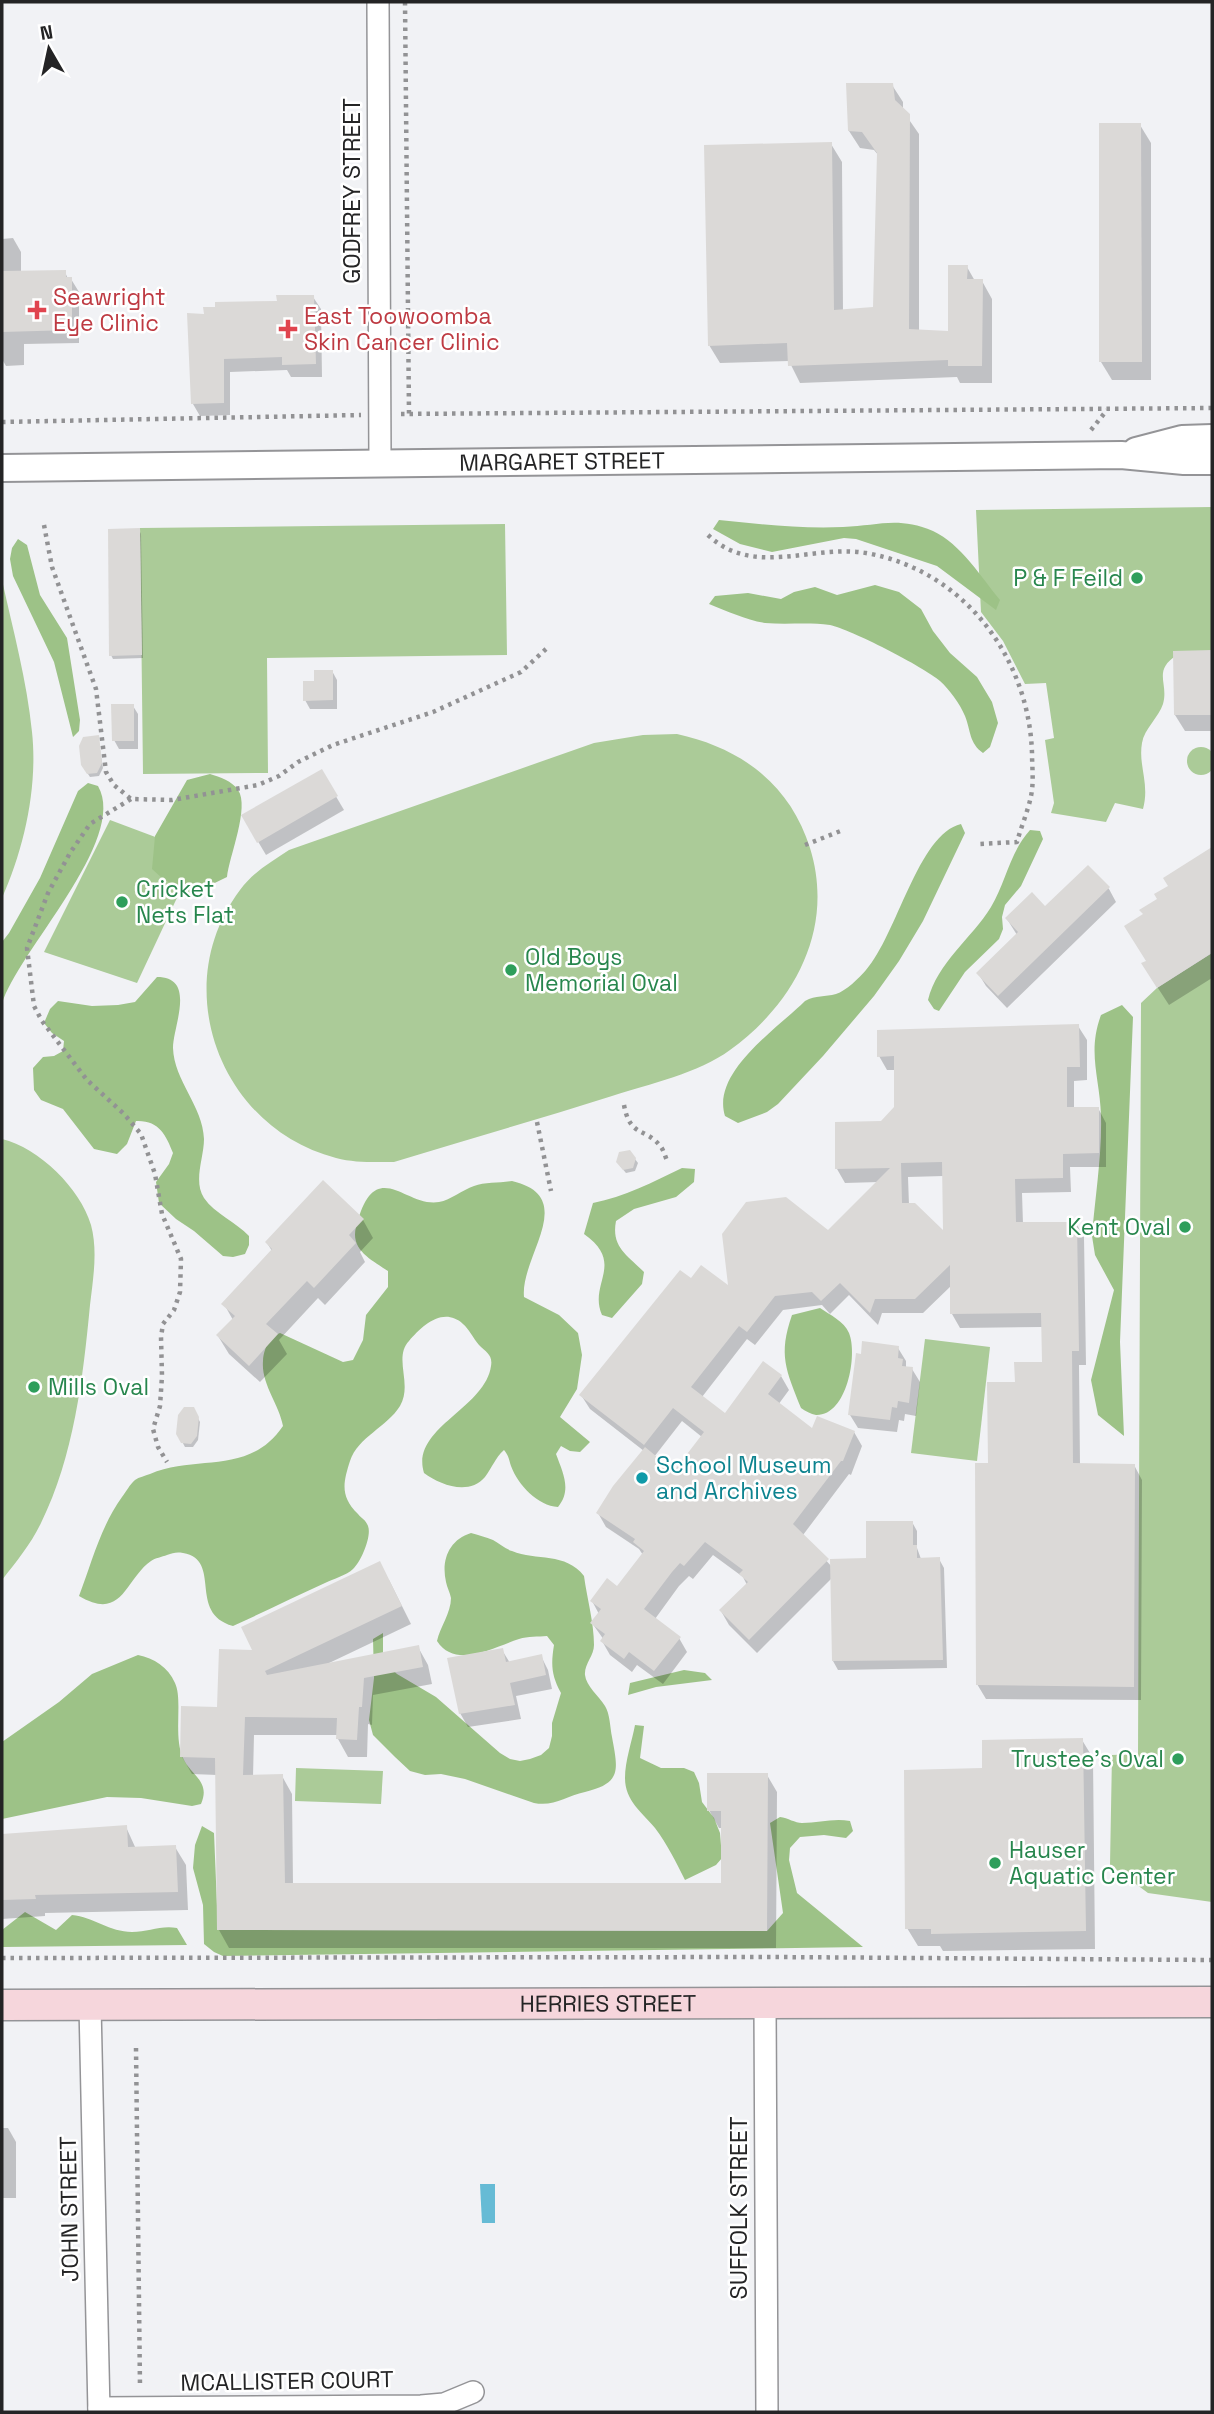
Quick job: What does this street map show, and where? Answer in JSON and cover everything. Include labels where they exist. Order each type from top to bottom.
[{"type":"main road","name":"HERRIES STREET","points":[[2,2005],[1212,2002]]},
{"type":"street","name":"GODFREY STREET","points":[[378,2],[380,463]]},
{"type":"street","name":"MARGARET STREET","points":[[1121,455],[1182,439],[1212,438]]},
{"type":"street","name":"MARGARET STREET","points":[[2,468],[1121,455],[1212,461]]},
{"type":"street","name":"SUFFOLK STREET","points":[[765,2004],[767,2412]]},
{"type":"street","name":"JOHN STREET","points":[[90,2005],[99,2410]]},
{"type":"street","name":"MCALLISTER COURT","points":[[99,2410],[421,2406],[444,2404],[473,2392]]},
{"type":"path","points":[[405,2],[409,414]]},
{"type":"path","points":[[2,422],[409,414],[1212,408]]},
{"type":"path","points":[[44,525],[52,567],[96,690],[106,772],[114,785],[131,799]]},
{"type":"path","points":[[708,535],[720,547],[760,558],[837,551],[865,553],[890,559],[919,571],[940,584],[978,614],[999,643],[1021,686],[1031,733],[1033,777],[1031,795],[1017,842],[980,844]]},
{"type":"path","points":[[167,1462],[158,1447],[153,1429],[160,1406],[163,1324],[174,1310],[180,1292],[181,1259],[162,1214],[155,1174],[141,1134],[124,1114],[87,1080],[34,1006],[27,948],[48,893],[69,853],[90,824],[131,799],[172,800],[258,785],[333,745],[433,712],[522,672],[546,649]]},
{"type":"path","points":[[805,845],[843,830]]},
{"type":"path","points":[[624,1105],[632,1127],[661,1147],[668,1163]]},
{"type":"path","points":[[537,1122],[551,1191]]},
{"type":"path","points":[[2,1958],[787,1957],[1212,1960]]},
{"type":"path","points":[[136,2048],[140,2408]]},
{"type":"green space","points":[[1212,507],[1212,655],[1177,655],[1165,666],[1163,704],[1142,743],[1145,791],[1143,809],[1115,803],[1106,822],[1051,813],[1054,803],[1045,740],[1054,738],[1046,683],[1025,684],[1003,641],[981,612],[976,510]]},
{"type":"green space","points":[[719,520],[812,527],[888,523],[920,526],[953,544],[1000,600],[996,610],[937,566],[856,539],[844,538],[772,552],[740,544],[713,529]]},
{"type":"green space","points":[[505,524],[507,655],[267,658],[268,773],[143,774],[140,528]]},
{"type":"green space","points":[[18,539],[27,545],[40,595],[67,638],[80,720],[79,731],[73,737],[54,662],[13,576],[10,559],[12,548]]},
{"type":"green space","points":[[2,580],[27,694],[32,732],[33,774],[23,838],[2,898]]},
{"type":"green space","points":[[875,585],[899,592],[921,609],[950,653],[977,677],[992,702],[998,723],[990,747],[983,753],[973,741],[963,711],[947,688],[932,675],[903,658],[853,633],[830,625],[765,623],[709,604],[715,596],[748,593],[781,599],[794,592],[815,587],[837,595]]},
{"type":"green space","points":[[677,734],[700,740],[742,759],[776,787],[801,825],[810,848],[816,878],[817,907],[813,935],[804,961],[773,1010],[730,1050],[704,1065],[657,1082],[394,1162],[336,1158],[296,1142],[262,1117],[235,1086],[217,1049],[208,1010],[208,969],[218,928],[240,890],[263,868],[289,850],[594,743],[643,735]]},
{"type":"green space","points":[[1201,747],[1211,751],[1215,761],[1211,771],[1201,775],[1191,771],[1187,761],[1191,751]]},
{"type":"green space","points":[[210,774],[229,782],[238,790],[242,808],[227,877],[190,895],[152,869],[155,836],[187,780]]},
{"type":"green space","points":[[88,783],[98,786],[103,809],[98,836],[85,865],[12,982],[2,1004],[2,942],[40,878],[78,791]]},
{"type":"green space","name":"Cricket Nets Flat","points":[[110,820],[198,853],[137,983],[44,952]]},
{"type":"green space","points":[[961,824],[965,833],[923,921],[874,996],[778,1104],[767,1112],[738,1123],[725,1116],[723,1100],[737,1067],[805,1001],[840,992],[863,973],[888,934],[920,865],[932,846],[946,832]]},
{"type":"green space","points":[[1030,830],[1040,831],[1043,839],[1021,886],[1005,905],[1003,929],[999,939],[965,972],[939,1011],[934,1009],[928,1000],[939,974],[991,907],[1013,857]]},
{"type":"green space","points":[[1212,953],[1212,1902],[1148,1893],[1110,1865],[1112,1755],[1138,1754],[1141,1003],[1157,988]]},
{"type":"green space","points":[[157,977],[169,979],[180,994],[173,1048],[178,1072],[202,1127],[204,1146],[199,1177],[201,1191],[214,1209],[249,1236],[245,1254],[223,1256],[159,1203],[156,1182],[169,1164],[173,1153],[156,1126],[136,1121],[127,1144],[117,1154],[94,1149],[63,1109],[41,1100],[34,1090],[33,1068],[43,1057],[54,1056],[63,1051],[64,1041],[44,1023],[50,1009],[58,1001],[92,1006],[135,1002]]},
{"type":"green space","points":[[1122,1005],[1133,1017],[1120,1342],[1124,1436],[1098,1415],[1091,1380],[1114,1290],[1095,1255],[1092,1236],[1101,1131],[1095,1041],[1101,1015]]},
{"type":"green space","name":"Mills Oval","points":[[2,1139],[44,1160],[68,1184],[86,1211],[95,1255],[80,1388],[62,1471],[37,1531],[2,1580]]},
{"type":"green space","points":[[682,1168],[695,1169],[694,1182],[676,1197],[634,1209],[616,1221],[618,1244],[644,1272],[642,1284],[612,1318],[602,1315],[599,1293],[604,1274],[603,1255],[584,1234],[593,1203],[627,1193]]},
{"type":"green space","points":[[512,1181],[532,1189],[542,1200],[545,1214],[525,1281],[524,1297],[559,1315],[578,1333],[582,1355],[577,1389],[560,1417],[590,1442],[580,1452],[561,1446],[556,1454],[565,1488],[558,1507],[536,1499],[524,1487],[514,1473],[504,1450],[485,1477],[471,1486],[446,1485],[424,1473],[423,1457],[428,1443],[437,1431],[476,1395],[486,1381],[491,1366],[490,1356],[465,1326],[455,1319],[441,1318],[420,1329],[409,1341],[403,1355],[405,1389],[400,1406],[359,1445],[350,1461],[345,1483],[346,1495],[369,1530],[362,1555],[350,1571],[233,1626],[219,1619],[211,1610],[201,1566],[195,1558],[183,1553],[173,1553],[151,1561],[114,1601],[94,1603],[79,1596],[108,1521],[135,1480],[168,1468],[239,1458],[255,1452],[269,1442],[283,1426],[263,1369],[269,1338],[280,1333],[343,1362],[353,1360],[363,1340],[366,1315],[388,1287],[388,1271],[364,1254],[356,1242],[356,1227],[364,1205],[372,1193],[382,1188],[392,1189],[426,1202],[439,1202],[478,1185]]},
{"type":"green space","points":[[820,1308],[847,1329],[852,1355],[848,1383],[836,1406],[827,1413],[816,1415],[801,1408],[788,1372],[785,1341],[792,1315]]},
{"type":"green space","points":[[925,1339],[990,1347],[977,1461],[911,1453]]},
{"type":"green space","points":[[471,1533],[521,1554],[569,1563],[584,1576],[594,1645],[585,1675],[590,1687],[607,1709],[616,1758],[615,1773],[606,1784],[554,1802],[534,1803],[465,1779],[410,1771],[373,1735],[369,1720],[374,1678],[373,1639],[383,1633],[383,1657],[388,1666],[436,1697],[500,1753],[520,1761],[541,1755],[549,1748],[552,1723],[561,1693],[553,1669],[554,1645],[547,1636],[522,1638],[487,1651],[465,1655],[445,1650],[437,1641],[451,1604],[445,1574],[448,1552],[463,1536]]},
{"type":"green space","points":[[138,1655],[160,1664],[169,1672],[175,1683],[180,1749],[186,1764],[202,1784],[204,1790],[201,1804],[192,1806],[141,1798],[107,1797],[2,1819],[2,1742],[59,1702],[92,1674]]},
{"type":"green space","points":[[684,1670],[705,1673],[712,1680],[656,1687],[628,1695],[630,1683]]},
{"type":"green space","points":[[635,1725],[644,1726],[640,1758],[661,1768],[684,1768],[694,1772],[702,1802],[714,1818],[720,1833],[722,1858],[716,1865],[685,1880],[659,1834],[635,1806],[628,1793],[625,1771]]},
{"type":"green space","points":[[296,1768],[383,1771],[381,1804],[295,1801]]},
{"type":"green space","points":[[780,1817],[802,1823],[850,1821],[853,1831],[846,1838],[824,1835],[800,1837],[790,1848],[789,1860],[797,1893],[863,1947],[223,1956],[204,1944],[203,1905],[193,1868],[195,1845],[202,1826],[214,1833],[218,1930],[767,1931],[783,1913],[770,1823]]},
{"type":"green space","points":[[25,1912],[56,1930],[72,1915],[124,1931],[177,1928],[187,1945],[2,1947],[2,1930]]},
{"type":"water","points":[[480,2184],[495,2184],[495,2223],[482,2223]]},
{"type":"building","points":[[846,83],[893,83],[895,100],[910,114],[909,329],[948,331],[948,265],[968,265],[967,279],[983,279],[982,366],[948,366],[948,360],[788,366],[787,343],[708,346],[704,145],[832,142],[834,310],[873,307],[877,153],[862,132],[848,131]]},
{"type":"building","points":[[1099,123],[1141,123],[1142,362],[1099,362]]},
{"type":"building","name":"Seawright Eye Clinic","points":[[66,270],[66,277],[72,277],[72,330],[2,332],[2,271]]},
{"type":"building","points":[[276,295],[314,295],[316,364],[282,365],[282,357],[224,359],[224,403],[191,404],[187,313],[204,314],[203,307],[215,307],[215,302],[277,301]]},
{"type":"building","points":[[140,528],[142,655],[109,656],[108,529]]},
{"type":"building","points":[[1212,650],[1212,715],[1174,715],[1173,651]]},
{"type":"building","points":[[314,670],[333,670],[333,700],[303,701],[303,681],[314,681]]},
{"type":"building","points":[[111,704],[134,704],[134,741],[112,741]]},
{"type":"building","points":[[99,735],[102,763],[97,773],[87,774],[81,765],[79,746],[83,737]]},
{"type":"building","points":[[322,769],[338,796],[257,843],[241,815]]},
{"type":"building","points":[[1212,847],[1212,953],[1157,988],[1141,963],[1146,961],[1124,926],[1143,914],[1139,910],[1157,899],[1154,894],[1168,886],[1163,878]]},
{"type":"building","points":[[1088,865],[1110,887],[998,996],[976,973],[1018,932],[1005,918],[1032,892],[1045,906]]},
{"type":"building","points":[[1079,1024],[1080,1067],[1067,1067],[1067,1107],[1099,1107],[1099,1153],[1063,1154],[1063,1178],[1015,1179],[1016,1222],[1077,1222],[1079,1351],[1072,1351],[1073,1463],[1135,1464],[1134,1687],[976,1685],[975,1463],[988,1463],[987,1382],[1015,1382],[1014,1362],[1042,1362],[1041,1313],[950,1314],[950,1265],[915,1299],[875,1299],[870,1313],[840,1283],[821,1301],[812,1292],[775,1296],[747,1332],[739,1326],[691,1387],[725,1413],[763,1361],[782,1375],[768,1394],[812,1428],[817,1416],[855,1431],[843,1461],[793,1524],[829,1559],[749,1640],[719,1610],[748,1582],[739,1574],[743,1570],[705,1542],[684,1566],[680,1563],[644,1609],[681,1637],[654,1671],[629,1652],[624,1659],[600,1641],[605,1634],[590,1623],[601,1609],[590,1601],[607,1578],[617,1586],[644,1551],[633,1542],[635,1539],[596,1513],[613,1486],[645,1447],[674,1471],[704,1432],[673,1408],[644,1445],[579,1395],[680,1270],[691,1278],[701,1265],[728,1285],[722,1234],[746,1202],[786,1197],[828,1230],[890,1168],[835,1169],[835,1122],[881,1121],[894,1107],[894,1056],[877,1057],[877,1030]],"holes":[[[942,1162],[943,1230],[915,1203],[902,1203],[901,1163]]]},
{"type":"building","points":[[630,1150],[636,1158],[633,1168],[623,1170],[616,1162],[619,1152]]},
{"type":"building","points":[[323,1180],[364,1219],[349,1235],[356,1243],[314,1288],[307,1281],[266,1324],[278,1334],[249,1366],[216,1335],[235,1316],[221,1304],[272,1249],[265,1242]]},
{"type":"building","points":[[862,1341],[899,1346],[898,1358],[903,1359],[902,1366],[913,1367],[909,1403],[898,1401],[897,1408],[892,1407],[890,1420],[848,1415],[856,1353],[861,1354]]},
{"type":"building","points":[[184,1407],[194,1407],[199,1417],[197,1436],[191,1444],[181,1443],[176,1434],[178,1415]]},
{"type":"building","points":[[866,1521],[913,1521],[913,1545],[917,1545],[917,1558],[940,1557],[943,1660],[832,1661],[830,1559],[866,1558]]},
{"type":"building","points":[[380,1561],[402,1606],[265,1671],[267,1675],[419,1645],[423,1667],[364,1678],[357,1740],[336,1739],[337,1718],[245,1717],[243,1775],[283,1774],[285,1883],[721,1883],[721,1811],[707,1811],[707,1773],[768,1773],[767,1931],[217,1930],[215,1758],[180,1757],[181,1706],[217,1707],[219,1649],[252,1650],[241,1627]]},
{"type":"building","points":[[503,1648],[506,1662],[542,1654],[546,1675],[510,1683],[515,1705],[459,1714],[447,1658]]},
{"type":"building","name":"Hauser Aquatic Center","points":[[1083,1738],[1086,1931],[931,1934],[931,1929],[905,1929],[904,1770],[982,1768],[982,1740]]},
{"type":"building","points":[[127,1825],[128,1847],[176,1845],[178,1892],[35,1895],[36,1899],[2,1900],[2,1834]]},
{"type":"place","name":"Seawright Eye Clinic","points":[[37,310]]},
{"type":"place","name":"East Toowoomba Skin Cancer Clinic","points":[[288,329]]},
{"type":"place","name":"P & F Feild","points":[[1137,578]]},
{"type":"place","name":"Cricket Nets Flat","points":[[122,902]]},
{"type":"place","name":"Old Boys Memorial Oval","points":[[511,970]]},
{"type":"place","name":"Kent Oval","points":[[1185,1227]]},
{"type":"place","name":"Mills Oval","points":[[34,1387]]},
{"type":"place","name":"School Museum and Archives","points":[[642,1478]]},
{"type":"place","name":"Trustee's Oval","points":[[1178,1759]]},
{"type":"place","name":"Hauser Aquatic Center","points":[[995,1863]]}]
